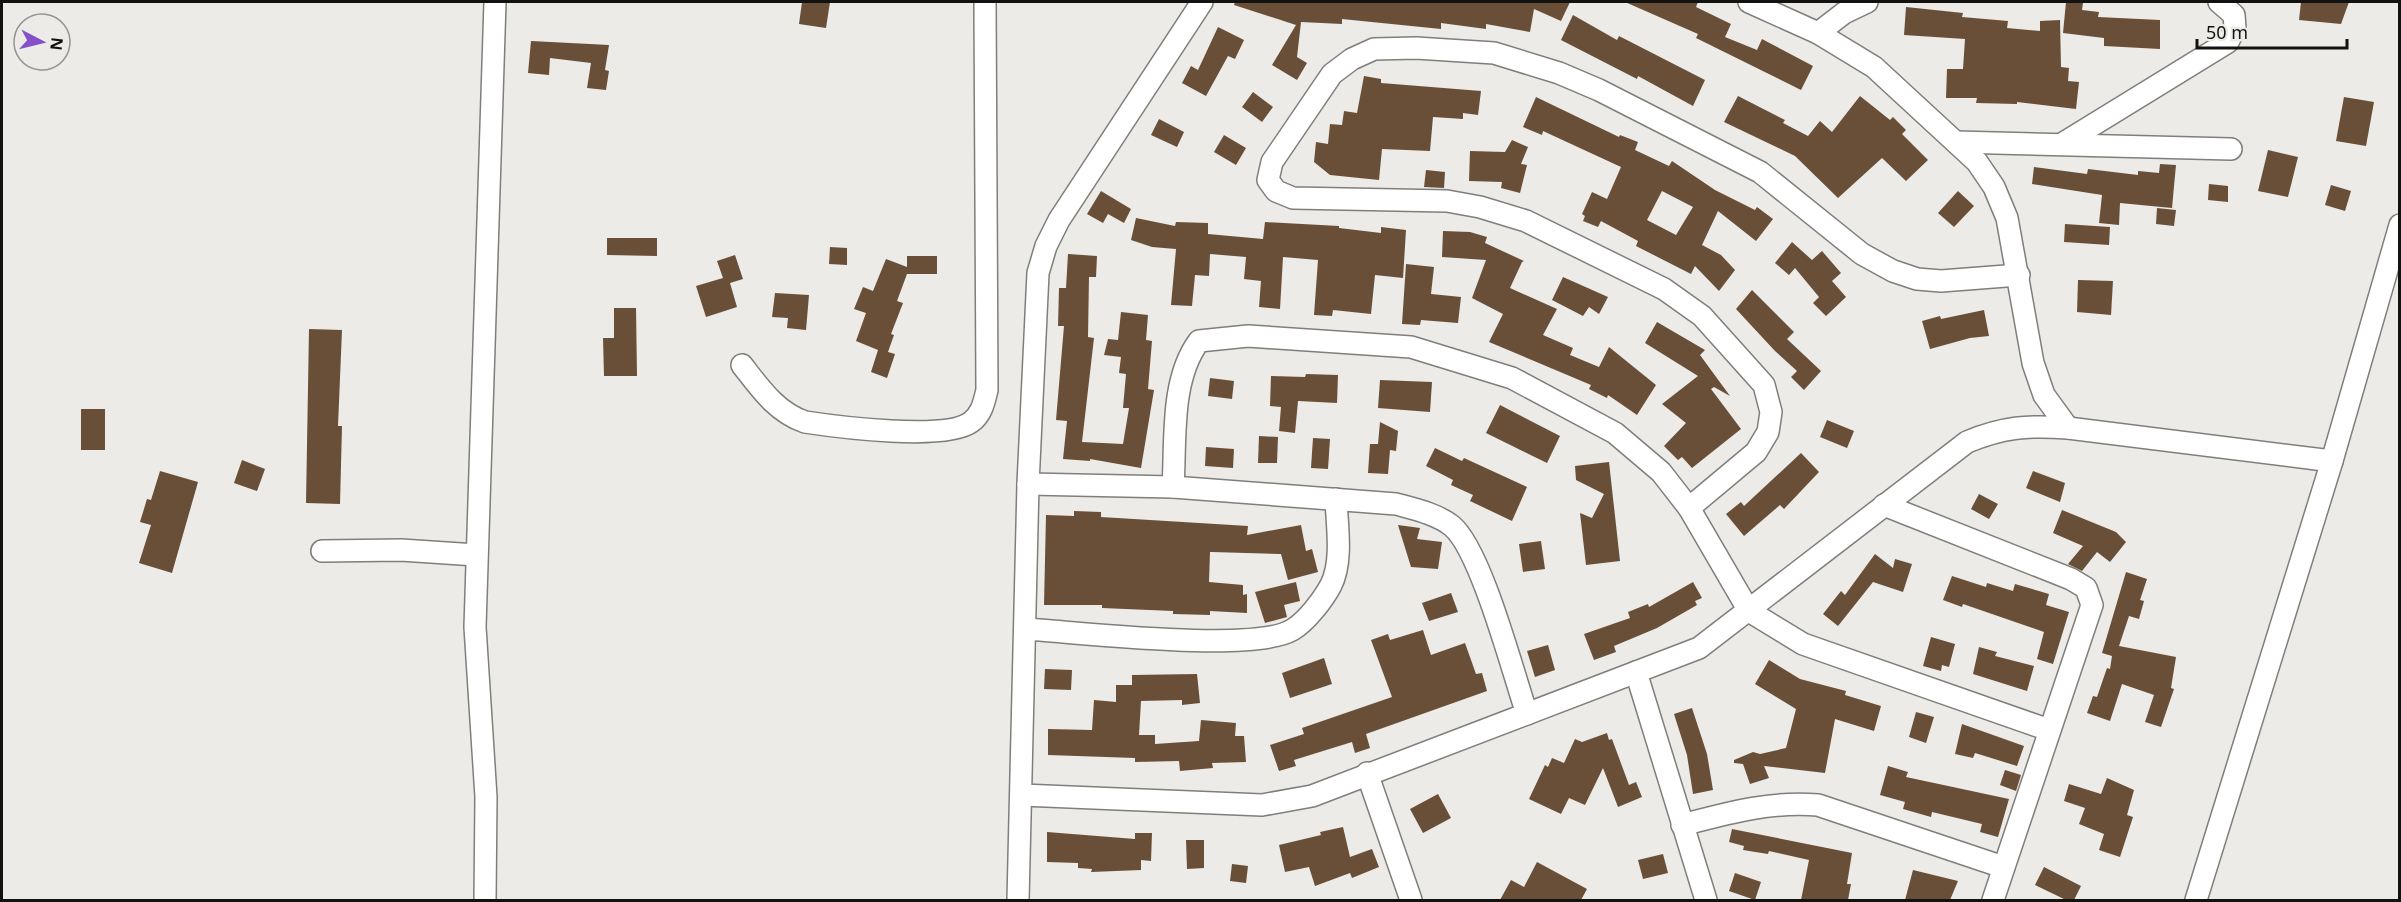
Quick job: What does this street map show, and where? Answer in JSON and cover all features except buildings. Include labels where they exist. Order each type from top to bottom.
[{"type":"street","points":[[485,900],[486,797],[476,667],[476,555],[495,2]]},
{"type":"street","points":[[742,365],[770,400],[791,417],[805,422],[935,432],[958,429],[972,422],[983,409],[987,390],[985,2]]},
{"type":"street","points":[[1018,900],[1028,484],[1038,273],[1046,246],[1091,168],[1202,2]]},
{"type":"street","points":[[1749,2],[1818,33],[1874,66],[1977,162],[1994,187],[2007,218],[2033,363],[2044,395],[2067,428]]},
{"type":"street","points":[[1818,33],[1844,13],[1867,2]]},
{"type":"street","points":[[2062,144],[2228,42],[2235,28],[2234,15],[2219,2]]},
{"type":"street","points":[[1689,508],[1756,452],[1768,432],[1771,412],[1764,385],[1702,316],[1665,289],[1526,221],[1480,207],[1447,201],[1293,198],[1276,191],[1269,180],[1272,162],[1332,74],[1352,59],[1374,49],[1416,48],[1494,53],[1559,73],[1599,90],[1761,172],[1862,254],[1893,271],[1917,279],[1941,281],[2019,275]]},
{"type":"street","points":[[1956,141],[2231,148]]},
{"type":"street","points":[[2196,900],[2332,461],[2400,225]]},
{"type":"street","points":[[1173,487],[1180,382],[1186,358],[1198,341],[1248,336],[1411,347],[1512,378],[1615,432],[1662,472],[1689,508],[1749,611],[1803,644],[2049,730]]},
{"type":"street","points":[[1022,795],[1262,805],[1312,796],[1367,773],[1699,648],[1967,442],[1992,431],[2029,425],[2067,428],[2332,461]]},
{"type":"street","points":[[1028,484],[1173,487],[1396,504],[1426,513],[1450,524],[1465,539],[1488,597],[1527,714]]},
{"type":"street","points":[[1024,630],[1226,641],[1271,637],[1293,630],[1314,609],[1331,585],[1337,562],[1336,500]]},
{"type":"street","points":[[1884,505],[2071,579],[2086,588],[2092,605],[2002,867],[1993,900]]},
{"type":"street","points":[[322,551],[401,550],[476,555]]},
{"type":"street","points":[[1636,672],[1706,900]]},
{"type":"street","points":[[1367,773],[1411,900]]},
{"type":"street","points":[[1682,825],[1751,807],[1790,803],[1818,805],[2002,867]]}]
